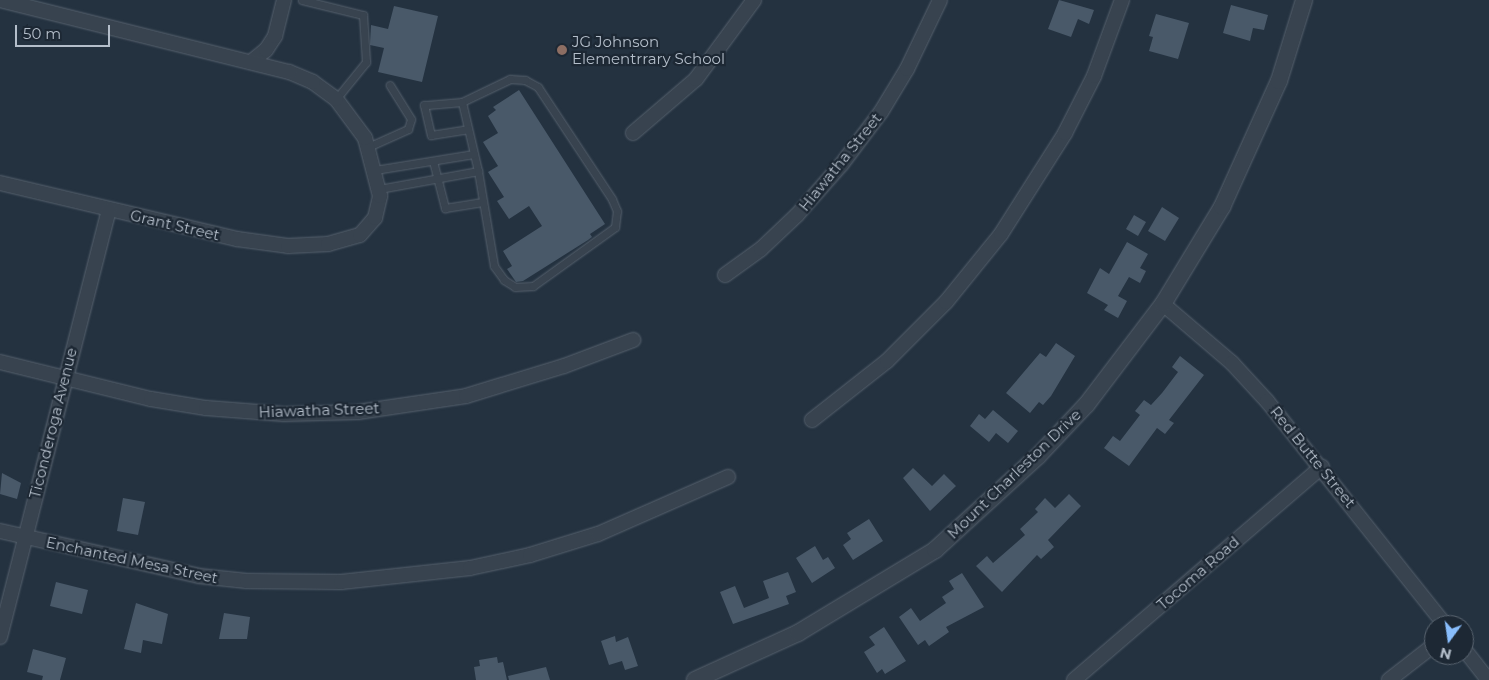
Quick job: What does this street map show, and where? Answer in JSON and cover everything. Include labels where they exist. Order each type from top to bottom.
[{"type":"street","points":[[0,0],[251,62],[313,82],[336,99],[352,116],[368,147],[379,189]]},
{"type":"street","points":[[251,62],[266,50],[275,36],[284,0]]},
{"type":"street","points":[[633,133],[696,79],[754,0]]},
{"type":"street","name":"Hiawatha Street","points":[[725,275],[775,235],[841,166],[885,105],[940,0]]},
{"type":"street","points":[[812,420],[887,361],[946,302],[1001,234],[1065,133],[1094,76],[1122,0]]},
{"type":"street","name":"Mount Charleston Drive","points":[[695,680],[798,633],[936,550],[1038,456],[1087,404],[1163,304],[1222,207],[1278,81],[1304,0]]},
{"type":"street","name":"Grant Street","points":[[0,184],[237,239],[288,246],[328,244],[353,238],[370,228],[376,218],[379,189]]},
{"type":"street","name":"Ticonderoga Avenue","points":[[0,637],[109,210]]},
{"type":"street","name":"Red Butte Street","points":[[1163,304],[1232,362],[1322,467],[1437,615]]},
{"type":"street","name":"Hiawatha Street","points":[[0,362],[206,408],[284,414],[358,412],[466,396],[564,366],[633,340]]},
{"type":"street","name":"Tocoma Road","points":[[1074,680],[1322,467]]},
{"type":"street","name":"Enchanted Mesa Street","points":[[0,531],[199,576],[332,582],[406,577],[513,558],[598,534],[728,477]]},
{"type":"street","points":[[1389,680],[1424,653]]},
{"type":"street","points":[[1474,662],[1488,680]]},
{"type":"lane","points":[[302,0],[363,16],[366,62],[336,99]]},
{"type":"lane","points":[[462,102],[478,171],[494,266],[504,280],[515,287],[533,286],[614,227],[617,211],[538,87],[525,80],[510,79],[462,102],[424,105],[431,135],[468,130]]},
{"type":"lane","points":[[368,147],[408,129],[411,119],[390,85]]},
{"type":"lane","points":[[375,170],[474,154]]},
{"type":"lane","points":[[433,161],[445,208],[483,202]]},
{"type":"lane","points":[[379,189],[478,171]]},
{"type":"building","points":[[1059,0],[1094,10],[1089,24],[1078,19],[1071,37],[1048,29]]},
{"type":"building","points":[[1231,5],[1268,15],[1264,30],[1253,28],[1250,41],[1223,33]]},
{"type":"building","points":[[394,6],[438,16],[422,82],[378,72],[384,48],[370,45],[371,25],[388,29]]},
{"type":"building","points":[[1156,14],[1189,23],[1178,59],[1149,51],[1153,37],[1149,36]]},
{"type":"building","points":[[519,90],[605,224],[590,234],[592,237],[588,240],[523,281],[516,282],[507,269],[512,266],[503,251],[542,226],[529,206],[509,219],[497,201],[504,197],[488,172],[498,166],[483,142],[498,133],[488,116],[496,110],[493,107]]},
{"type":"building","points":[[1162,207],[1179,218],[1165,241],[1148,231]]},
{"type":"building","points":[[1134,215],[1146,222],[1138,236],[1126,229]]},
{"type":"building","points":[[1127,242],[1148,254],[1140,268],[1146,271],[1140,283],[1129,277],[1118,296],[1127,301],[1118,318],[1104,310],[1108,305],[1087,293],[1100,268],[1109,274]]},
{"type":"building","points":[[1056,343],[1075,356],[1051,396],[1043,405],[1039,402],[1030,413],[1006,393],[1040,353],[1046,357]]},
{"type":"building","points":[[1180,356],[1204,375],[1169,420],[1174,423],[1165,434],[1157,428],[1129,466],[1104,448],[1113,436],[1120,441],[1140,415],[1135,411],[1144,400],[1151,405],[1162,393],[1178,372],[1172,367]]},
{"type":"building","points":[[993,410],[1018,431],[1008,443],[996,433],[989,442],[970,426],[979,414],[985,419]]},
{"type":"building","points":[[913,468],[932,486],[944,474],[956,486],[930,511],[903,478]]},
{"type":"building","points":[[2,473],[21,483],[17,499],[0,494]]},
{"type":"building","points":[[1069,494],[1081,506],[1048,540],[1054,547],[1041,559],[1037,555],[1002,592],[976,566],[987,556],[993,563],[1025,535],[1020,529],[1038,512],[1035,509],[1045,498],[1055,508]]},
{"type":"building","points":[[123,498],[145,502],[138,535],[117,531]]},
{"type":"building","points":[[869,519],[883,541],[853,560],[843,545],[851,539],[847,533]]},
{"type":"building","points":[[815,546],[823,560],[828,557],[835,568],[812,583],[796,558]]},
{"type":"building","points":[[788,572],[796,592],[786,596],[789,604],[733,624],[720,592],[735,586],[744,608],[769,598],[763,581]]},
{"type":"building","points":[[962,573],[984,607],[946,627],[949,632],[929,646],[925,640],[918,645],[899,617],[911,608],[920,621],[946,603],[942,597],[954,589],[949,581]]},
{"type":"building","points":[[56,582],[88,590],[82,614],[50,606]]},
{"type":"building","points":[[136,603],[168,614],[162,644],[143,640],[141,653],[124,649]]},
{"type":"building","points":[[224,613],[250,617],[247,639],[219,639]]},
{"type":"building","points":[[884,627],[906,661],[885,674],[882,669],[877,673],[864,652],[875,645],[869,637]]},
{"type":"building","points":[[615,636],[616,642],[628,637],[638,666],[625,670],[622,661],[609,665],[601,641]]},
{"type":"building","points":[[33,649],[66,658],[60,680],[42,680],[43,676],[27,672]]},
{"type":"building","points":[[497,657],[498,663],[503,662],[507,680],[476,680],[474,667],[480,666],[479,660]]},
{"type":"building","points":[[546,667],[550,680],[509,680],[508,676]]},
{"type":"place","name":"JG Johnson Elementrrary School","points":[[562,50]]}]
